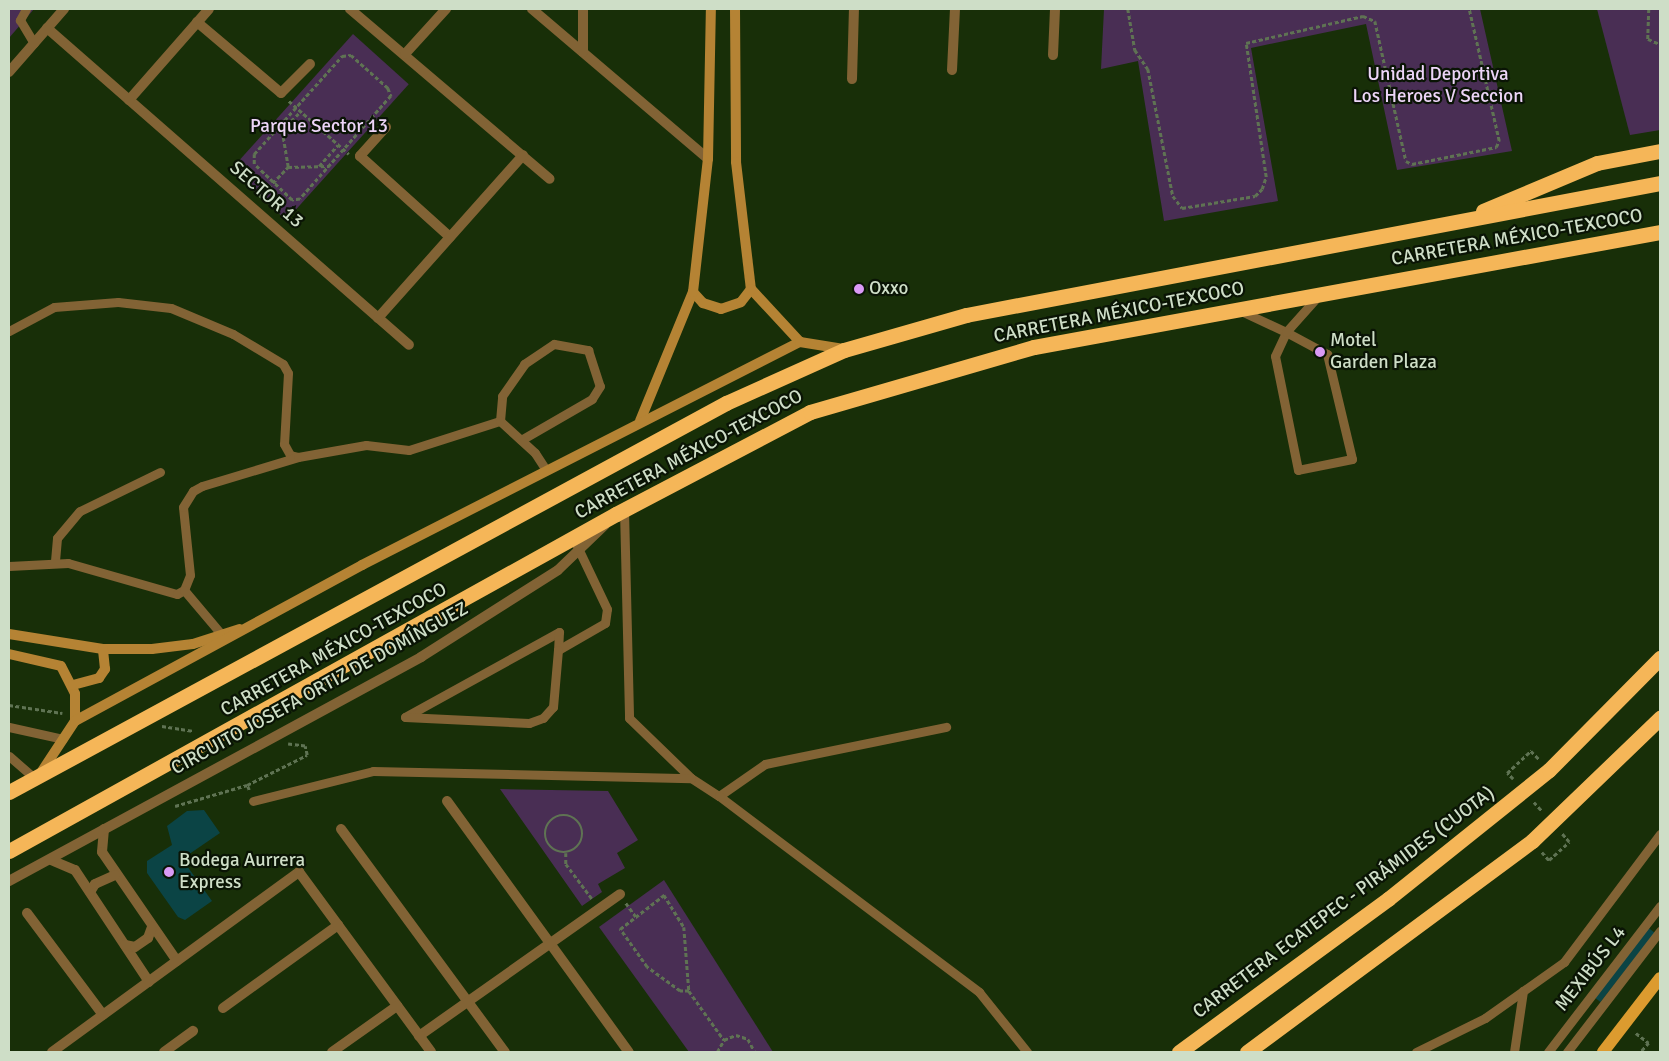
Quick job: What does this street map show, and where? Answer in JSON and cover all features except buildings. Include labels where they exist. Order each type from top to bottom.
[{"type":"highway","points":[[1468,218],[1568,173],[1660,151]]},
{"type":"highway","name":"CARRETERA MÉXICO-TEXCOCO","points":[[9,792],[700,417],[844,350],[966,315],[1660,183]]},
{"type":"highway","name":"CARRETERA MÉXICO-TEXCOCO","points":[[9,852],[576,544],[620,512],[810,412],[1034,347],[1660,232]]},
{"type":"highway","name":"CARRETERA ECATEPEC - PIRÁMIDES (CUOTA)","points":[[1179,1052],[1388,899],[1549,770],[1660,658]]},
{"type":"highway","points":[[1247,1052],[1532,841],[1660,718]]},
{"type":"main road","points":[[1603,1052],[1660,978]]},
{"type":"street","points":[[9,72],[64,9]]},
{"type":"street","points":[[129,100],[209,9]]},
{"type":"street","points":[[350,9],[550,179]]},
{"type":"street","points":[[405,54],[446,9]]},
{"type":"street","points":[[532,9],[708,159]]},
{"type":"street","points":[[583,9],[583,52]]},
{"type":"street","points":[[640,421],[693,292],[708,159],[712,9]]},
{"type":"street","points":[[735,9],[736,162],[751,289],[800,342]]},
{"type":"street","points":[[852,79],[854,9]]},
{"type":"street","points":[[952,70],[955,9]]},
{"type":"street","points":[[1053,55],[1055,9]]},
{"type":"street","points":[[197,22],[281,94],[310,64]]},
{"type":"street","name":"SECTOR 13","points":[[47,28],[409,344]]},
{"type":"street","points":[[386,127],[360,156],[450,237]]},
{"type":"street","points":[[378,318],[523,155]]},
{"type":"street","points":[[693,292],[703,303],[721,309],[741,302],[751,289]]},
{"type":"street","points":[[37,776],[75,721],[546,470],[800,342],[844,350]]},
{"type":"street","name":"CIRCUITO JOSEFA ORTIZ DE DOMÍNGUEZ","points":[[9,881],[51,860],[104,828],[421,657],[558,570],[576,544]]},
{"type":"street","points":[[9,634],[103,649],[185,645],[267,620]]},
{"type":"street","points":[[73,685],[99,678],[104,669],[103,649]]},
{"type":"street","points":[[9,654],[61,666],[73,685],[75,721]]},
{"type":"street","points":[[446,801],[629,1052]]},
{"type":"street","points":[[104,828],[102,852],[115,875],[177,961]]},
{"type":"street","points":[[341,829],[505,1052]]},
{"type":"street","points":[[51,860],[75,870],[149,982]]},
{"type":"street","points":[[52,1052],[298,872],[431,1052]]},
{"type":"street","points":[[90,892],[95,884],[115,875]]},
{"type":"street","points":[[419,1036],[620,894]]},
{"type":"street","points":[[27,913],[103,1015]]},
{"type":"street","points":[[223,1008],[338,925]]},
{"type":"street","points":[[125,945],[135,947],[148,938],[152,927]]},
{"type":"street","points":[[332,1052],[397,1006]]},
{"type":"street","points":[[164,1052],[193,1032]]},
{"type":"lane","points":[[26,9],[20,20],[34,43]]},
{"type":"lane","points":[[1238,309],[1286,332],[1326,354],[1352,459],[1298,470],[1275,356],[1286,332],[1319,294]]},
{"type":"lane","points":[[9,332],[54,307],[118,302],[171,308],[233,334],[282,364],[288,373],[284,444],[290,455],[298,457]]},
{"type":"lane","points":[[500,421],[502,396],[524,364],[554,344],[588,350],[600,386],[592,399],[521,440]]},
{"type":"lane","points":[[184,590],[190,575],[183,507],[193,491],[298,457],[366,445],[409,450],[500,421]]},
{"type":"lane","points":[[500,421],[521,440],[546,470]]},
{"type":"lane","points":[[55,561],[57,538],[80,511],[160,472]]},
{"type":"lane","points":[[620,512],[629,718],[691,778],[718,796],[979,992],[1027,1052]]},
{"type":"lane","points":[[558,650],[608,617],[576,544]]},
{"type":"lane","points":[[9,566],[55,561],[165,594],[184,590]]},
{"type":"lane","points":[[184,590],[222,635]]},
{"type":"lane","points":[[559,632],[558,650],[553,707],[544,718],[529,723],[405,717],[559,632]]},
{"type":"lane","points":[[9,727],[63,739]]},
{"type":"lane","points":[[718,796],[765,764],[946,727]]},
{"type":"lane","points":[[9,756],[37,776]]},
{"type":"lane","points":[[253,801],[373,771],[691,778]]},
{"type":"lane","points":[[1416,1052],[1485,1018],[1564,962],[1660,834]]},
{"type":"lane","name":"MEXIBÚS L4","points":[[1548,1052],[1660,906]]},
{"type":"lane","name":"MEXIBÚS L4","points":[[1567,1052],[1660,931]]},
{"type":"lane","points":[[1514,1052],[1523,991]]},
{"type":"path","points":[[1128,9],[1135,50],[1148,69],[1173,196],[1182,208],[1255,196],[1262,189],[1266,177],[1246,43],[1363,16],[1375,21],[1406,161],[1412,164],[1496,148],[1499,141],[1468,9]]},
{"type":"path","points":[[1649,9],[1648,39],[1660,44]]},
{"type":"path","points":[[347,54],[388,88],[391,96],[296,201],[274,182],[253,158],[296,107],[347,54]]},
{"type":"path","points":[[281,94],[344,150],[360,156]]},
{"type":"path","points":[[282,130],[300,112]]},
{"type":"path","points":[[281,124],[288,167]]},
{"type":"path","points":[[319,166],[338,145]]},
{"type":"path","points":[[252,206],[288,167],[329,166]]},
{"type":"path","points":[[1520,786],[1507,773],[1531,751]]},
{"type":"path","points":[[167,795],[179,807],[247,785]]},
{"type":"path","points":[[1532,800],[1544,814]]},
{"type":"path","points":[[566,815],[577,820],[583,831],[577,848],[566,853],[550,846],[546,834],[550,822],[566,815]]},
{"type":"path","points":[[1549,860],[1569,842],[1557,828]]},
{"type":"path","points":[[566,853],[566,864],[600,908]]},
{"type":"path","points":[[689,991],[680,991],[647,967],[620,929],[664,895],[684,927],[689,991],[724,1040]]},
{"type":"path","points":[[717,1052],[724,1040],[743,1036],[756,1052]]},
{"type":"path","points":[[1641,1052],[1649,1043]]},
{"type":"green space","points":[[9,9],[34,9],[9,38]]},
{"type":"green space","name":"Unidad Deportiva Los Heroes V Seccion","points":[[1104,9],[1480,9],[1512,151],[1397,170],[1366,24],[1251,48],[1278,201],[1164,221],[1138,61],[1101,69]]},
{"type":"green space","points":[[1597,9],[1660,9],[1660,130],[1630,135]]},
{"type":"green space","name":"Parque Sector 13","points":[[353,34],[409,84],[286,220],[231,170]]},
{"type":"green space","points":[[500,789],[608,791],[638,840],[617,853],[625,868],[598,884],[602,892],[582,906]]},
{"type":"green space","points":[[664,880],[773,1052],[689,1052],[599,927]]},
{"type":"place","name":"Oxxo","points":[[859,289]]},
{"type":"place","name":"Motel Garden Plaza","points":[[1320,352]]},
{"type":"place","name":"Bodega Aurrera Express","points":[[169,872]]}]
